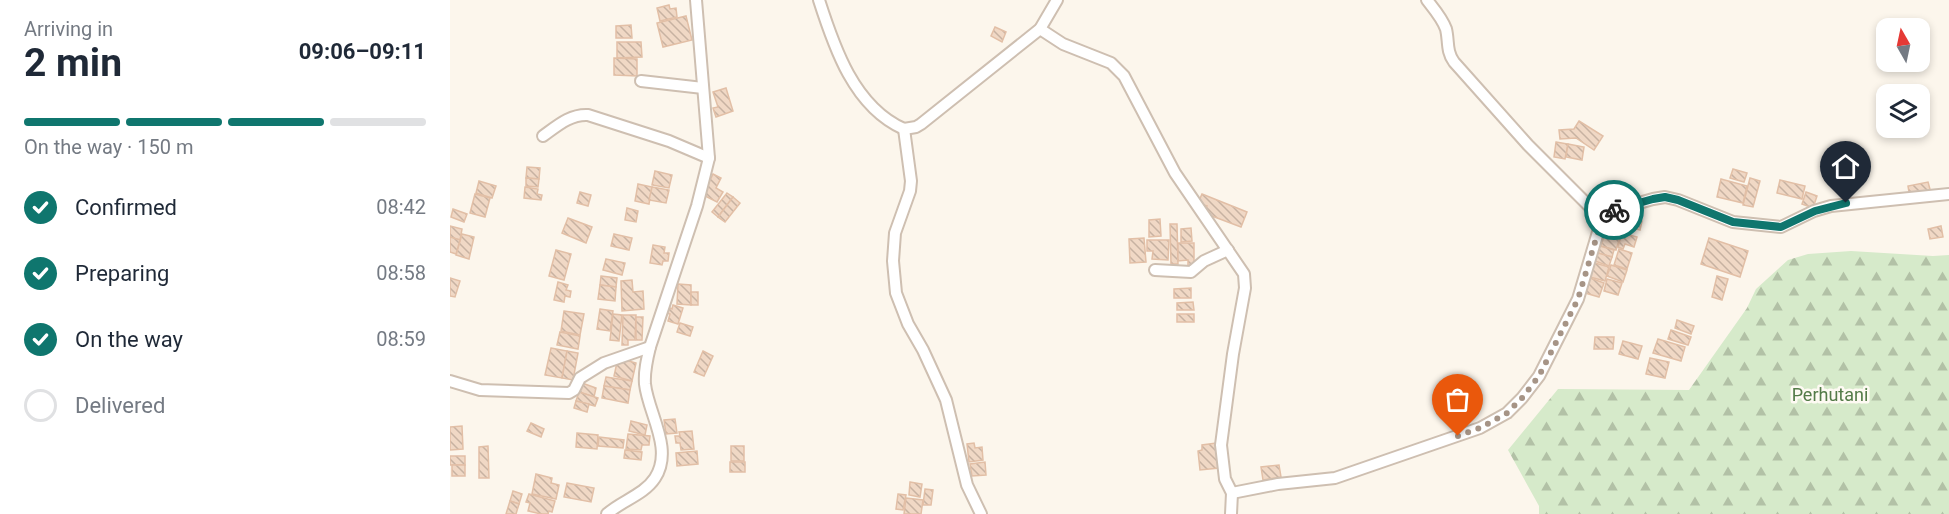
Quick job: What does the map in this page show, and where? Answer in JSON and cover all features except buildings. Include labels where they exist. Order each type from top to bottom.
[{"type":"street","points":[[607,514],[643,490],[654,480],[658,471],[661,453],[659,434],[648,400],[645,369],[650,347],[697,206],[709,158],[696,0]]},
{"type":"street","points":[[819,0],[831,38],[856,86],[873,107],[904,129],[921,124],[1040,29],[1057,0]]},
{"type":"street","points":[[1427,0],[1443,21],[1448,51],[1454,62],[1528,145],[1597,213],[1601,222]]},
{"type":"street","points":[[1040,29],[1063,44],[1110,63],[1124,76],[1175,173],[1244,274],[1245,288],[1233,354],[1221,445],[1225,479],[1232,493],[1231,514]]},
{"type":"street","points":[[641,81],[703,88]]},
{"type":"street","points":[[543,136],[570,117],[579,114],[588,115],[669,141],[709,158]]},
{"type":"street","points":[[904,129],[911,181],[910,191],[895,233],[893,261],[896,293],[908,324],[946,400],[967,484],[981,514]]},
{"type":"street","points":[[1232,493],[1278,484],[1335,478],[1480,428],[1507,413],[1539,376],[1578,299],[1601,222],[1611,211],[1665,197],[1733,222],[1781,227],[1831,206],[1949,194]]},
{"type":"street","points":[[1155,270],[1191,272],[1204,261],[1228,250]]},
{"type":"street","points":[[450,381],[480,390],[569,393],[574,390],[580,378],[604,363],[650,347]]},
{"type":"green space","name":"Perhutani","points":[[1851,251],[1949,255],[1949,514],[1539,514],[1539,506],[1508,450],[1558,389],[1689,390],[1747,308],[1756,289],[1788,260],[1808,254]]},
{"type":"way so far","points":[[1458,436],[1480,428],[1507,413],[1539,376],[1578,299],[1601,222],[1605,215],[1614,210]]},
{"type":"route","points":[[1614,210],[1665,197],[1733,222],[1781,227],[1815,211],[1846,203]]}]
